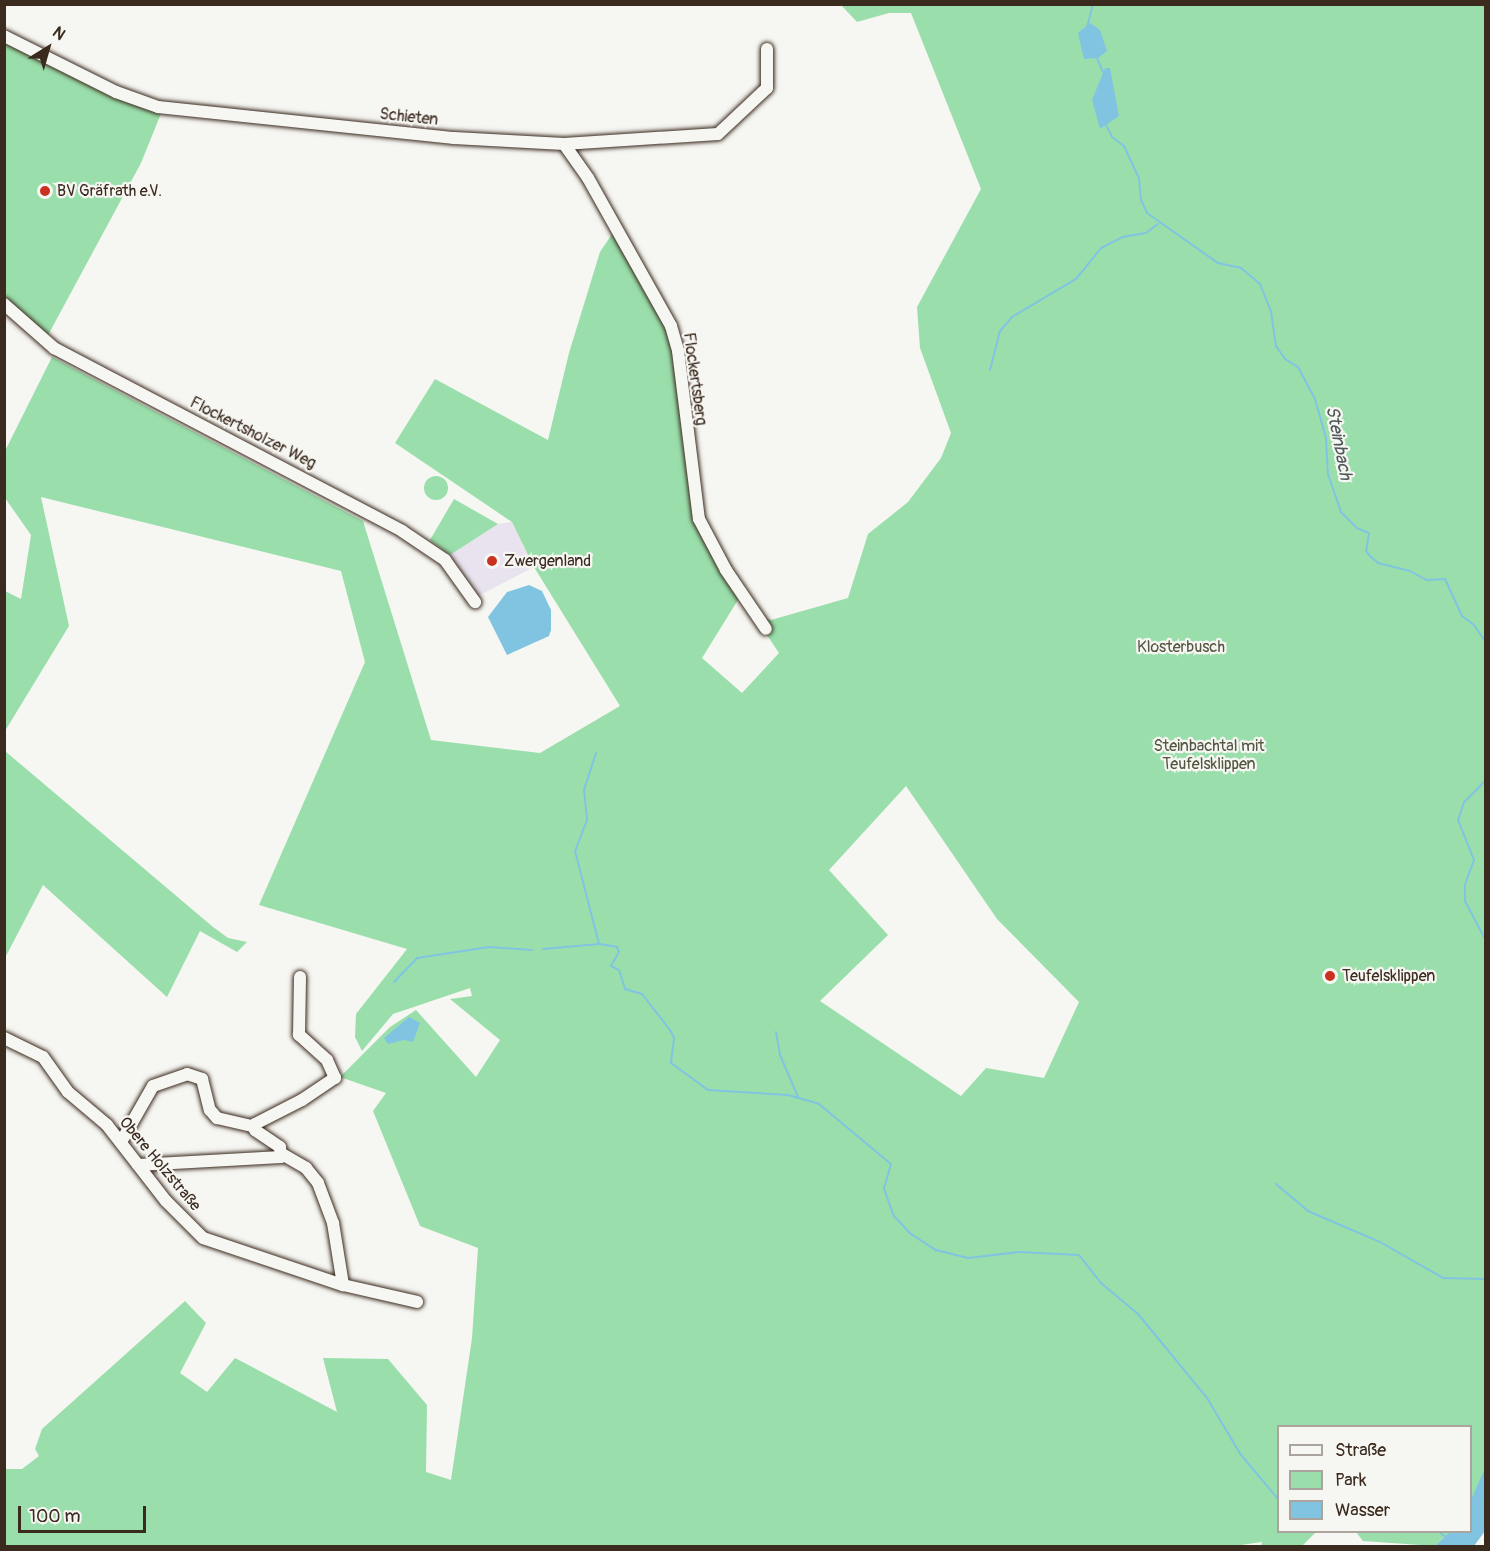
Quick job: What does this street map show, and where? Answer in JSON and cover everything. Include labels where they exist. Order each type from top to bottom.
[{"type":"street","name":"Schieten","points":[[4,36],[116,92],[158,107],[183,107],[454,138],[564,144],[718,134],[767,88],[767,49]]},
{"type":"street","name":"Flockertsberg","points":[[564,144],[588,178],[671,326],[678,351],[699,519],[711,545],[766,629]]},
{"type":"street","name":"Flockertsholzer Weg","points":[[4,304],[54,348],[402,531],[445,560],[475,602]]},
{"type":"street","points":[[255,1127],[262,1118],[302,1100],[335,1078],[321,1054],[299,1035],[300,976]]},
{"type":"street","name":"Obere Holzstraße","points":[[4,1038],[43,1057],[68,1092],[121,1142],[138,1165],[203,1238],[223,1248],[343,1285],[417,1302]]},
{"type":"street","points":[[121,1142],[153,1086],[187,1074],[202,1079],[210,1110],[217,1118],[255,1127],[277,1144],[282,1154],[306,1168],[318,1183],[333,1223],[343,1285]]},
{"type":"street","points":[[138,1165],[277,1159],[282,1154]]},
{"type":"shaded area","name":"Zwergenland","points":[[512,522],[534,567],[476,597],[450,555],[498,524]]},
{"type":"green space","name":"Klosterbusch","points":[[841,5],[1485,5],[1485,1490],[1472,1513],[1472,1425],[1277,1425],[1277,1533],[1315,1533],[1302,1546],[1261,1546],[1262,1542],[1234,1546],[5,1546],[5,1469],[22,1469],[39,1456],[35,1449],[42,1429],[185,1301],[206,1323],[180,1373],[207,1392],[235,1358],[337,1412],[323,1358],[388,1359],[427,1405],[426,1472],[451,1480],[472,1338],[478,1248],[420,1226],[373,1111],[386,1093],[340,1077],[390,1027],[416,1010],[476,1077],[500,1040],[450,999],[472,996],[470,988],[393,1014],[362,1051],[355,1037],[356,1014],[407,949],[259,905],[365,662],[341,571],[41,497],[69,626],[5,731],[5,591],[21,599],[31,535],[5,498],[5,451],[52,357],[363,521],[431,740],[540,753],[620,706],[534,567],[512,522],[395,443],[435,379],[548,440],[569,353],[600,252],[614,231],[663,316],[676,350],[699,527],[741,595],[702,658],[742,693],[779,653],[752,613],[771,620],[848,598],[868,534],[908,502],[941,458],[951,433],[920,348],[917,307],[981,189],[911,13],[889,13],[857,22]],"holes":[[[906,786],[997,919],[1079,1002],[1044,1078],[986,1068],[961,1096],[820,1001],[888,935],[829,870]]]},
{"type":"green space","name":"BV Gräfrath e.V.","points":[[4,40],[162,111],[141,163],[47,337],[5,299]]},
{"type":"green space","points":[[436,476],[445,479],[448,488],[445,497],[436,500],[427,497],[424,488],[427,479]]},
{"type":"green space","points":[[454,499],[498,524],[450,555],[430,540]]},
{"type":"green space","points":[[5,751],[213,927],[228,938],[247,942],[237,952],[200,931],[167,997],[43,885],[5,958]]},
{"type":"green space","points":[[1357,1533],[1456,1533],[1446,1536],[1435,1546],[1363,1541]]},
{"type":"water","points":[[1090,23],[1100,30],[1107,51],[1098,58],[1084,59],[1078,33]]},
{"type":"water","points":[[1105,68],[1110,68],[1119,116],[1100,129],[1092,100]]},
{"type":"water","points":[[529,585],[542,591],[551,610],[551,630],[549,636],[507,655],[488,617],[507,592]]},
{"type":"water","points":[[409,1017],[420,1023],[413,1042],[404,1040],[388,1044],[384,1038]]},
{"type":"water","points":[[1485,1468],[1485,1531],[1474,1546],[1435,1546],[1449,1533],[1472,1533],[1472,1498]]},
{"type":"waterway","name":"Steinbach","points":[[1087,27],[1093,4]]},
{"type":"waterway","name":"Steinbach","points":[[1097,58],[1103,72]]},
{"type":"waterway","name":"Steinbach","points":[[1106,125],[1112,137],[1124,146],[1139,178],[1141,200],[1147,213],[1218,263],[1241,268],[1260,284],[1271,311],[1276,346],[1285,359],[1298,367],[1315,399],[1326,438],[1328,474],[1341,512],[1357,528],[1369,533],[1366,551],[1378,563],[1410,571],[1426,580],[1445,579],[1462,616],[1474,625],[1486,643]]},
{"type":"waterway","points":[[990,370],[1000,331],[1012,317],[1076,279],[1101,248],[1123,237],[1146,233],[1158,224]]},
{"type":"waterway","points":[[596,753],[584,790],[587,820],[575,851],[599,944],[617,947],[619,952],[611,966],[619,970],[625,989],[642,994],[670,1030],[674,1038],[671,1063],[708,1090],[788,1095],[819,1104],[891,1164],[884,1189],[894,1216],[911,1234],[936,1250],[968,1258],[1019,1252],[1079,1255],[1101,1283],[1138,1314],[1207,1398],[1241,1455],[1277,1498]]},
{"type":"waterway","name":"Steinbach","points":[[1486,780],[1464,802],[1458,820],[1474,860],[1465,885],[1465,901],[1486,941]]},
{"type":"waterway","points":[[543,949],[599,944]]},
{"type":"waterway","points":[[394,982],[417,958],[489,947],[532,950]]},
{"type":"waterway","points":[[776,1032],[780,1055],[798,1097]]},
{"type":"waterway","points":[[1276,1184],[1308,1211],[1380,1242],[1443,1278],[1486,1279]]},
{"type":"waterway","points":[[1440,1533],[1446,1537]]},
{"type":"place","name":"BV Gräfrath e.V.","points":[[45,191]]},
{"type":"place","name":"Zwergenland","points":[[492,561]]},
{"type":"place","name":"Teufelsklippen","points":[[1330,976]]},
{"type":"park label","name":"Steinbachtal mit Teufelsklippen","points":[[1209,755]]}]
